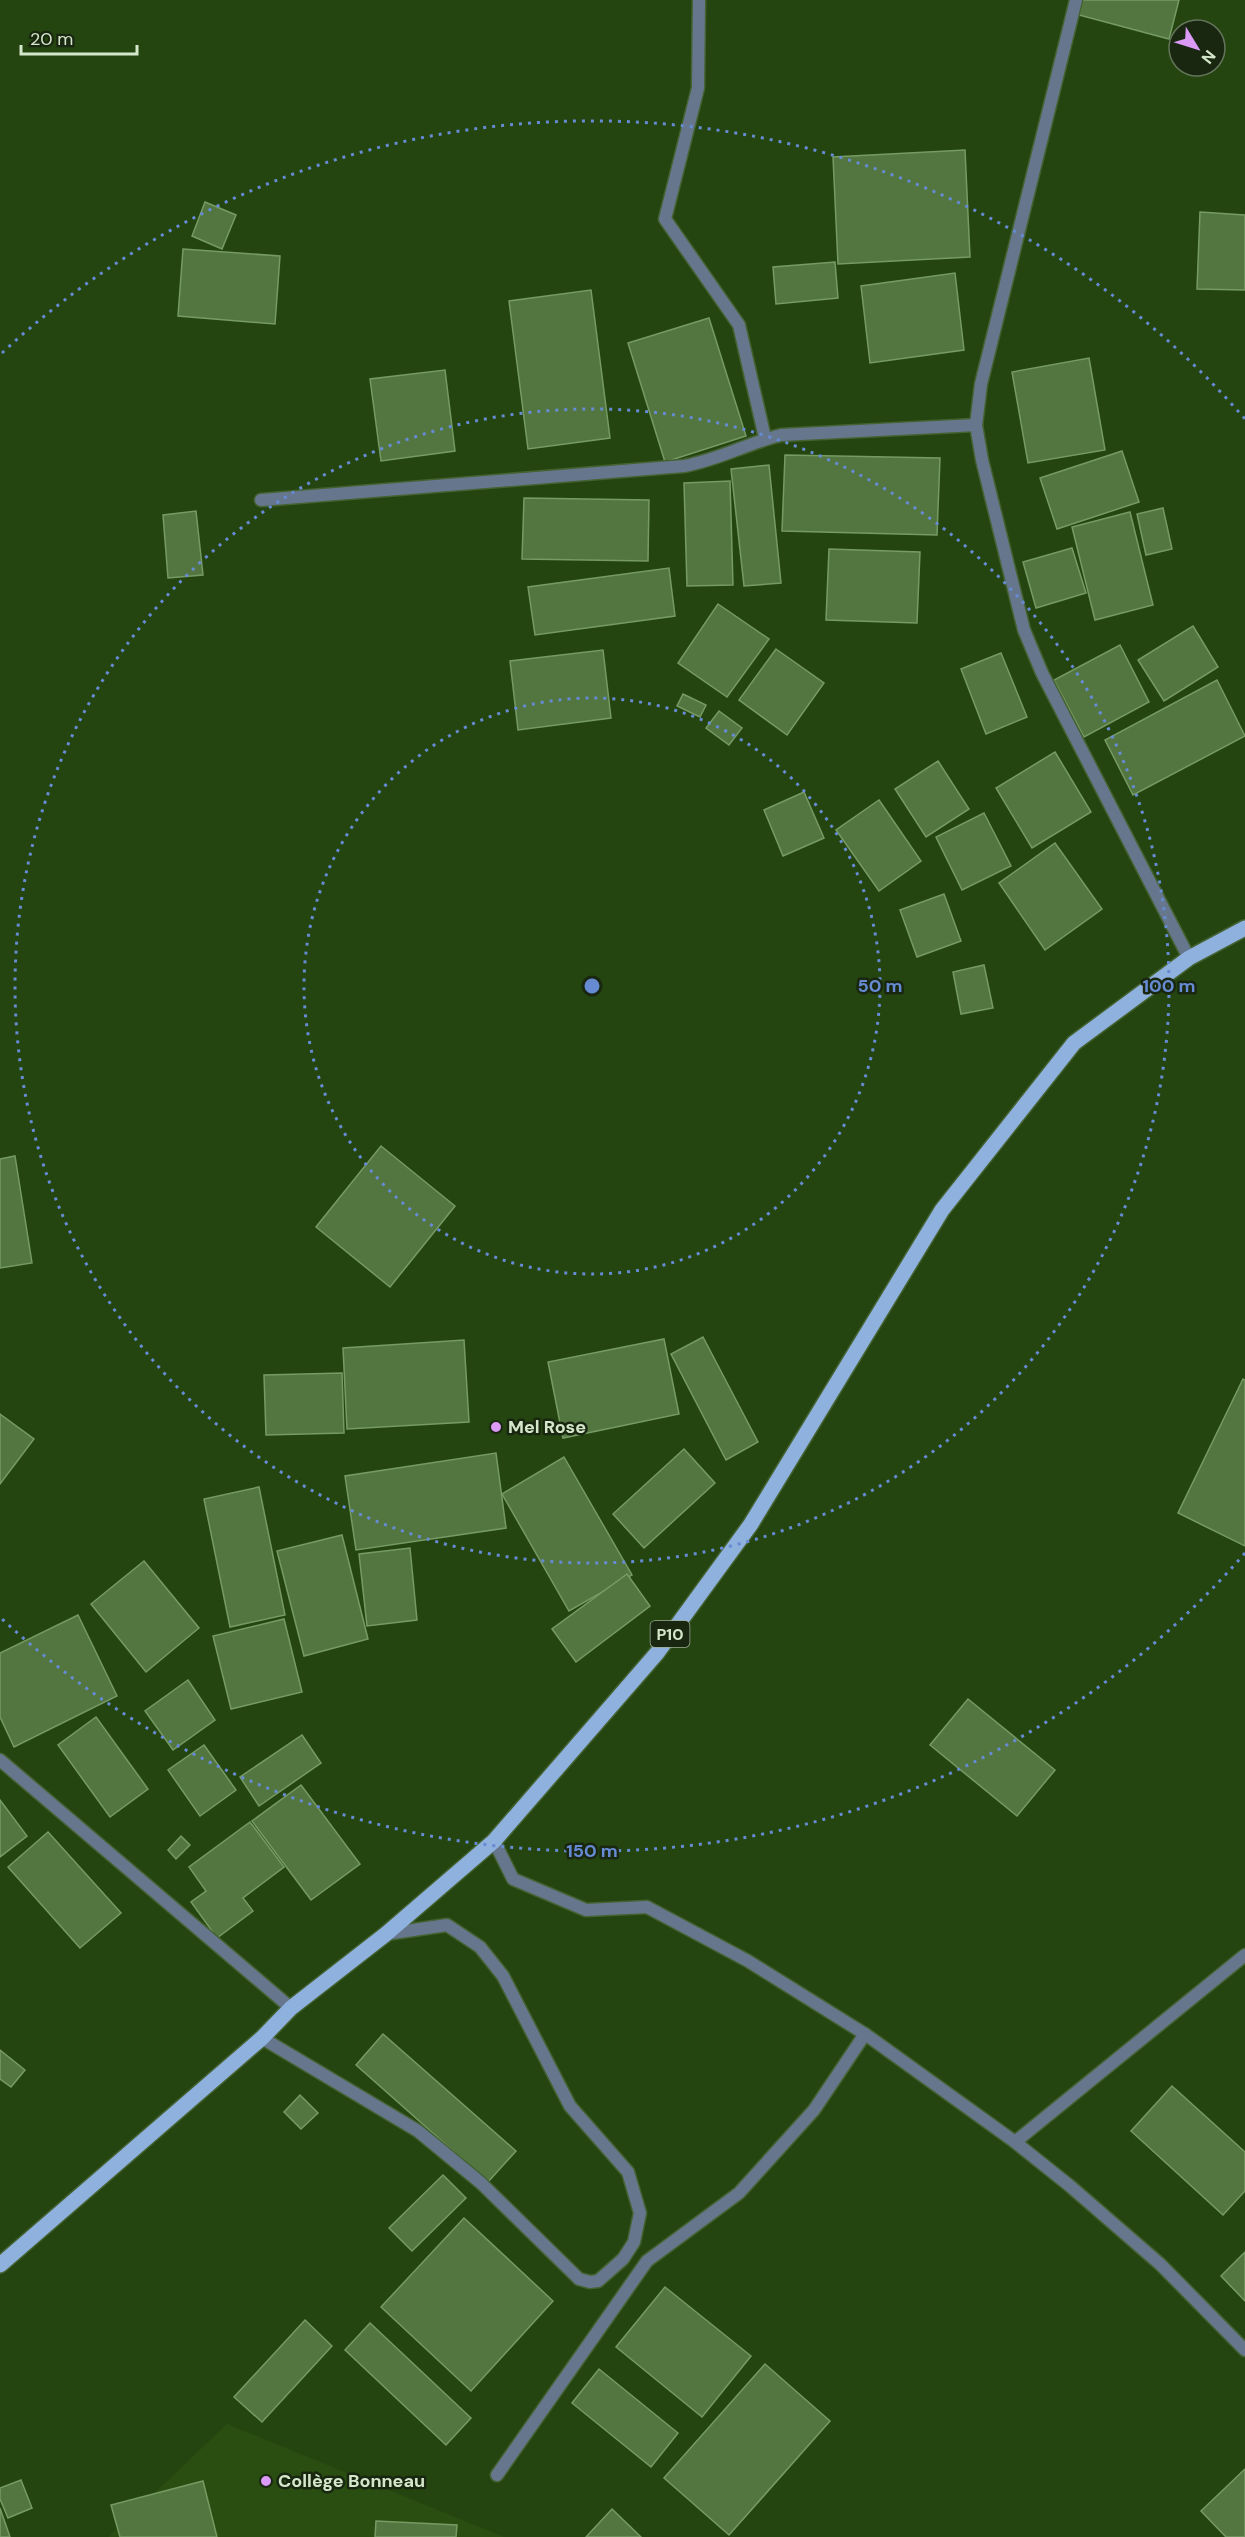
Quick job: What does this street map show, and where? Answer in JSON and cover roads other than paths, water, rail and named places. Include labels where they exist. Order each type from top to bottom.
[{"type":"main road","name":"P10","points":[[0,2265],[262,2038],[291,2008],[386,1934],[494,1841],[657,1653],[751,1524],[942,1210],[1074,1043],[1189,958],[1245,928]]},
{"type":"street","points":[[699,0],[698,88],[665,219],[739,325],[765,438]]},
{"type":"street","points":[[1076,0],[981,384],[976,425],[982,460],[1024,630],[1042,673],[1189,958]]},
{"type":"street","points":[[261,500],[684,466],[703,463],[765,438],[781,435],[976,425]]},
{"type":"street","points":[[0,1760],[291,2008]]},
{"type":"street","points":[[494,1841],[513,1879],[586,1910],[647,1907],[748,1961],[865,2034],[1015,2142],[1160,2264],[1245,2350]]},
{"type":"street","points":[[262,2038],[418,2131],[481,2183],[579,2279],[590,2282],[598,2281],[623,2259],[634,2242],[640,2213],[628,2172],[570,2106],[503,1976],[480,1947],[447,1925],[386,1934]]},
{"type":"street","points":[[1015,2142],[1245,1955]]},
{"type":"street","points":[[497,2475],[647,2261],[739,2193],[814,2110],[865,2034]]},
{"type":"place","name":"Mel Rose","points":[[496,1427]]},
{"type":"place","name":"Collège Bonneau","points":[[266,2481]]}]
